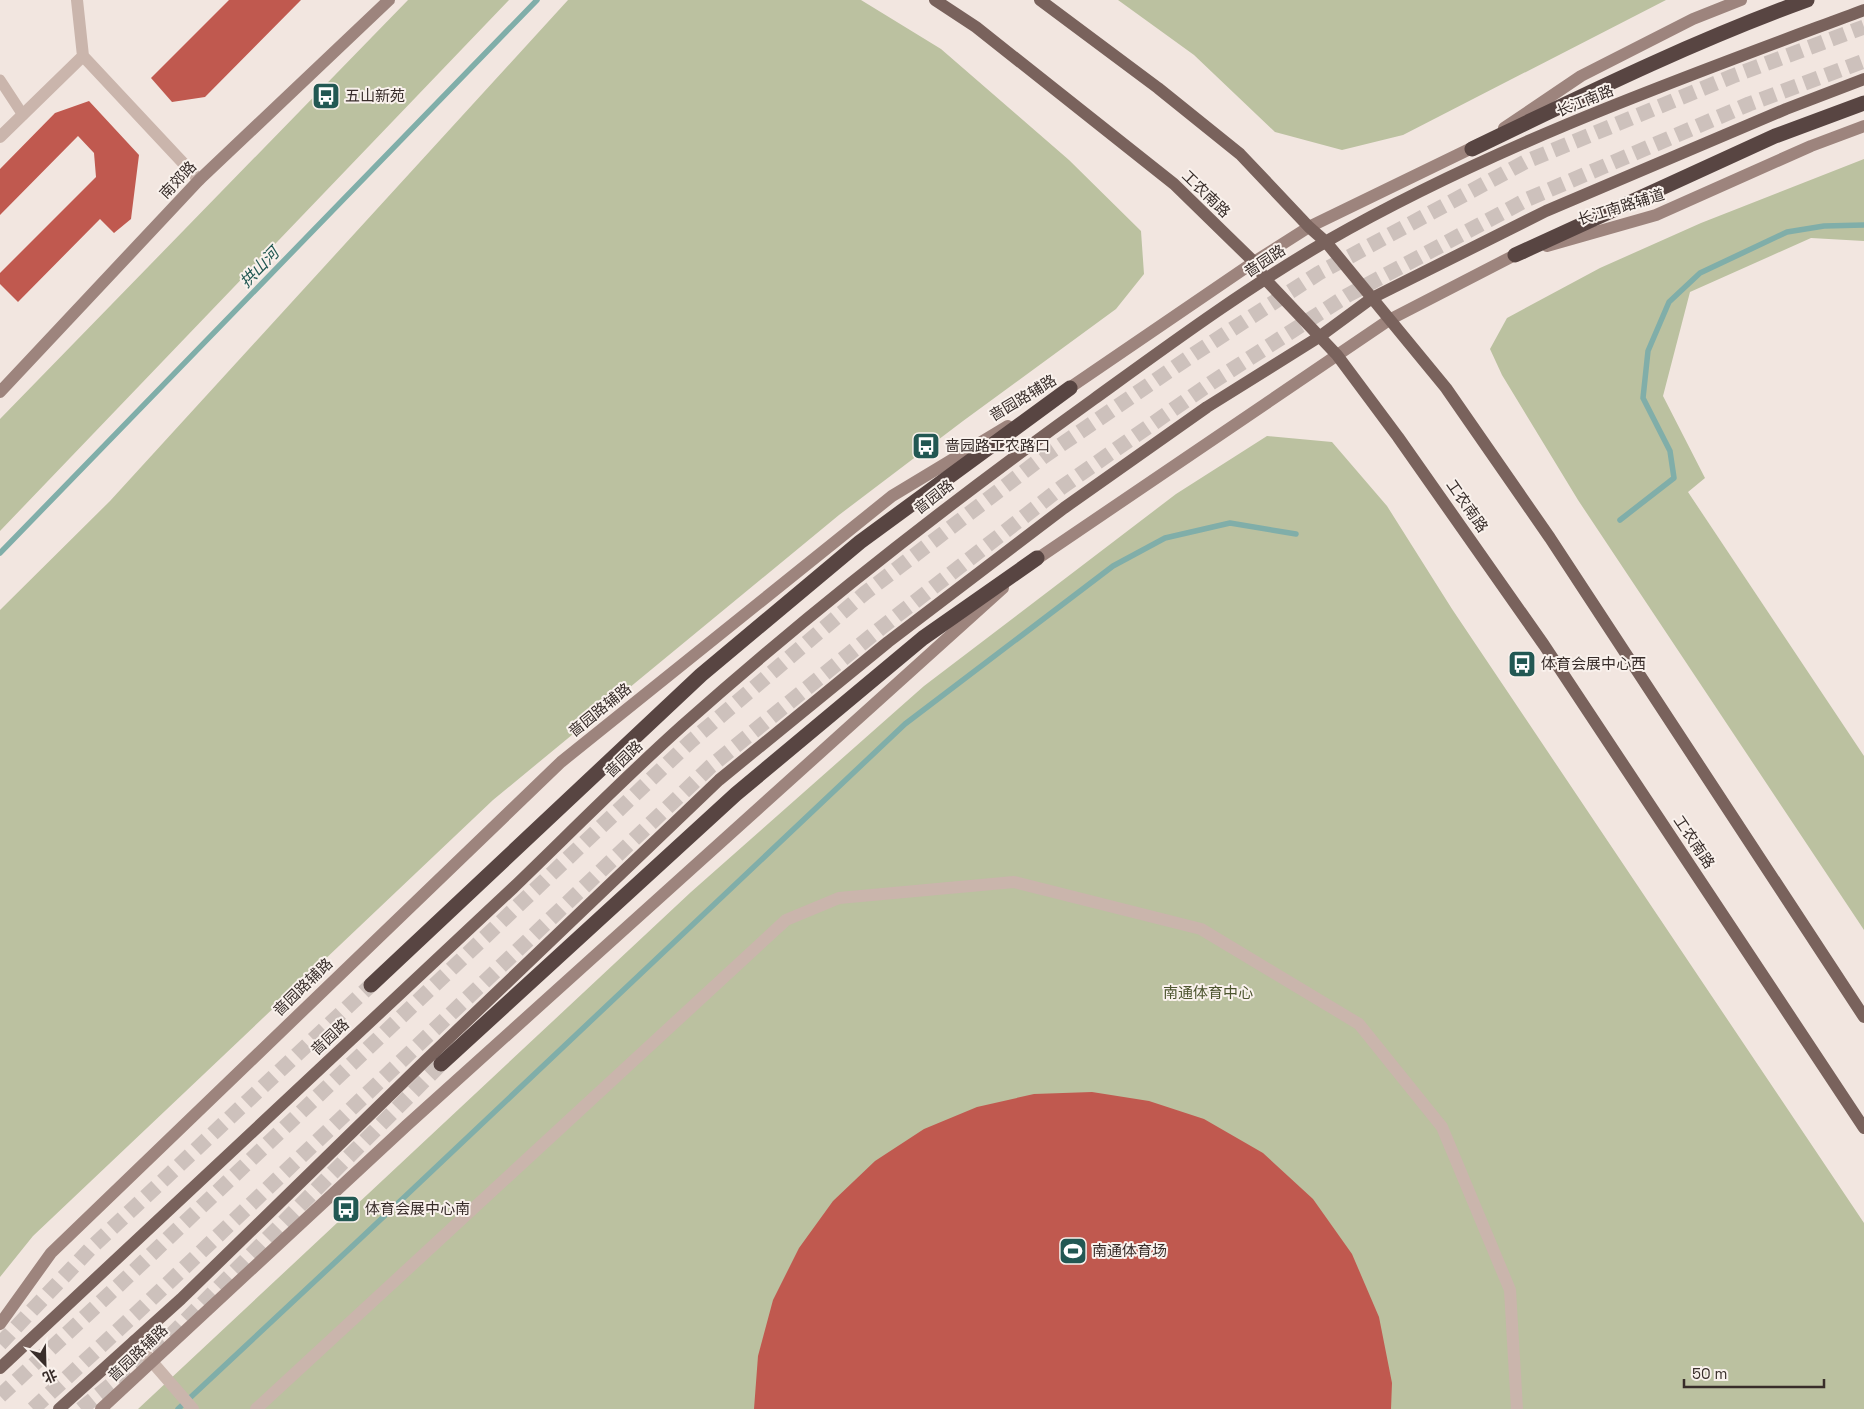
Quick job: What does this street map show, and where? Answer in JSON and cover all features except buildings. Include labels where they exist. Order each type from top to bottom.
[{"type":"highway","points":[[1472,149],[1642,67],[1750,21],[1807,0]]},
{"type":"highway","points":[[1515,255],[1775,136],[1864,103]]},
{"type":"highway","points":[[371,985],[701,674],[860,542],[1070,388]]},
{"type":"highway","points":[[441,1064],[736,794],[923,638],[1037,558]]},
{"type":"main road","name":"工农南路","points":[[935,0],[976,27],[1174,184],[1254,262],[1266,280],[1337,355],[1398,437],[1544,645],[1864,1128]]},
{"type":"main road","points":[[1040,0],[1158,88],[1240,154],[1309,228],[1326,242],[1446,388],[1550,538],[1864,1017]]},
{"type":"main road","name":"长江南路","points":[[1326,242],[1429,188],[1522,144],[1706,69],[1864,10]]},
{"type":"main road","points":[[58,1409],[180,1299],[426,1060],[719,780],[888,642],[1064,508],[1207,407],[1318,337],[1372,298],[1546,211],[1786,109],[1864,80]]},
{"type":"main road","name":"啬园路","points":[[0,1368],[688,721],[835,595],[1001,466],[1180,337],[1326,242]]},
{"type":"street","points":[[77,0],[83,56],[199,180]]},
{"type":"street","name":"南郊路","points":[[0,392],[199,180],[389,0]]},
{"type":"street","points":[[1309,228],[1472,149],[1581,76],[1693,19],[1741,0]]},
{"type":"street","points":[[0,137],[83,56]]},
{"type":"street","name":"长江南路辅道","points":[[1389,320],[1515,255],[1656,215],[1811,146],[1864,126]]},
{"type":"street","name":"啬园路辅路","points":[[0,1324],[51,1253],[561,762],[892,496],[1070,388],[1254,262],[1309,228]]},
{"type":"street","name":"啬园路辅路","points":[[101,1409],[413,1119],[1037,558],[1389,320]]},
{"type":"street","points":[[256,1409],[786,920],[839,898],[1014,882],[1201,929],[1359,1024],[1442,1127],[1510,1290],[1517,1409]]},
{"type":"street","points":[[134,1341],[193,1409]]},
{"type":"lane","points":[[0,80],[23,115]]},
{"type":"green space","points":[[408,0],[509,0],[0,531],[0,419]]},
{"type":"green space","points":[[568,0],[861,0],[941,49],[1069,160],[1141,231],[1144,274],[1116,309],[839,515],[493,800],[33,1236],[0,1277],[0,610],[110,501]]},
{"type":"green space","points":[[1118,0],[1666,0],[1403,135],[1342,150],[1275,132],[1194,55]]},
{"type":"green space","points":[[1864,159],[1864,241],[1811,238],[1690,292],[1663,396],[1705,478],[1688,492],[1864,756],[1864,930],[1578,500],[1502,375],[1490,349],[1507,318],[1600,268],[1701,223]]},
{"type":"green space","name":"南通体育中心","points":[[1267,436],[1332,442],[1387,506],[1452,609],[1864,1223],[1864,1409],[138,1409],[691,892],[924,686],[1176,494]]},
{"type":"waterway","name":"拱山河","points":[[0,553],[537,0]]},
{"type":"waterway","points":[[1620,520],[1674,478],[1670,451],[1643,398],[1648,351],[1669,302],[1700,273],[1787,232],[1824,226],[1864,225]]},
{"type":"waterway","points":[[178,1409],[905,724],[1113,566],[1165,538],[1230,523],[1296,534]]},
{"type":"tunnel","points":[[0,1396],[690,742],[865,593],[1043,457],[1194,354],[1319,273],[1525,162],[1733,76],[1864,27]]},
{"type":"tunnel","points":[[33,1409],[143,1307],[711,766],[881,628],[1062,487],[1211,383],[1348,295],[1528,199],[1749,104],[1864,61]]},
{"type":"tunnel","points":[[0,1344],[91,1248],[371,985]]},
{"type":"tunnel","points":[[81,1409],[167,1339],[441,1064]]},
{"type":"place","name":"五山新苑","points":[[326,96]]},
{"type":"place","name":"啬园路工农路口","points":[[926,446]]},
{"type":"place","name":"体育会展中心西","points":[[1522,664]]},
{"type":"place","name":"体育会展中心南","points":[[346,1209]]},
{"type":"place","name":"南通体育场","points":[[1073,1251]]}]
